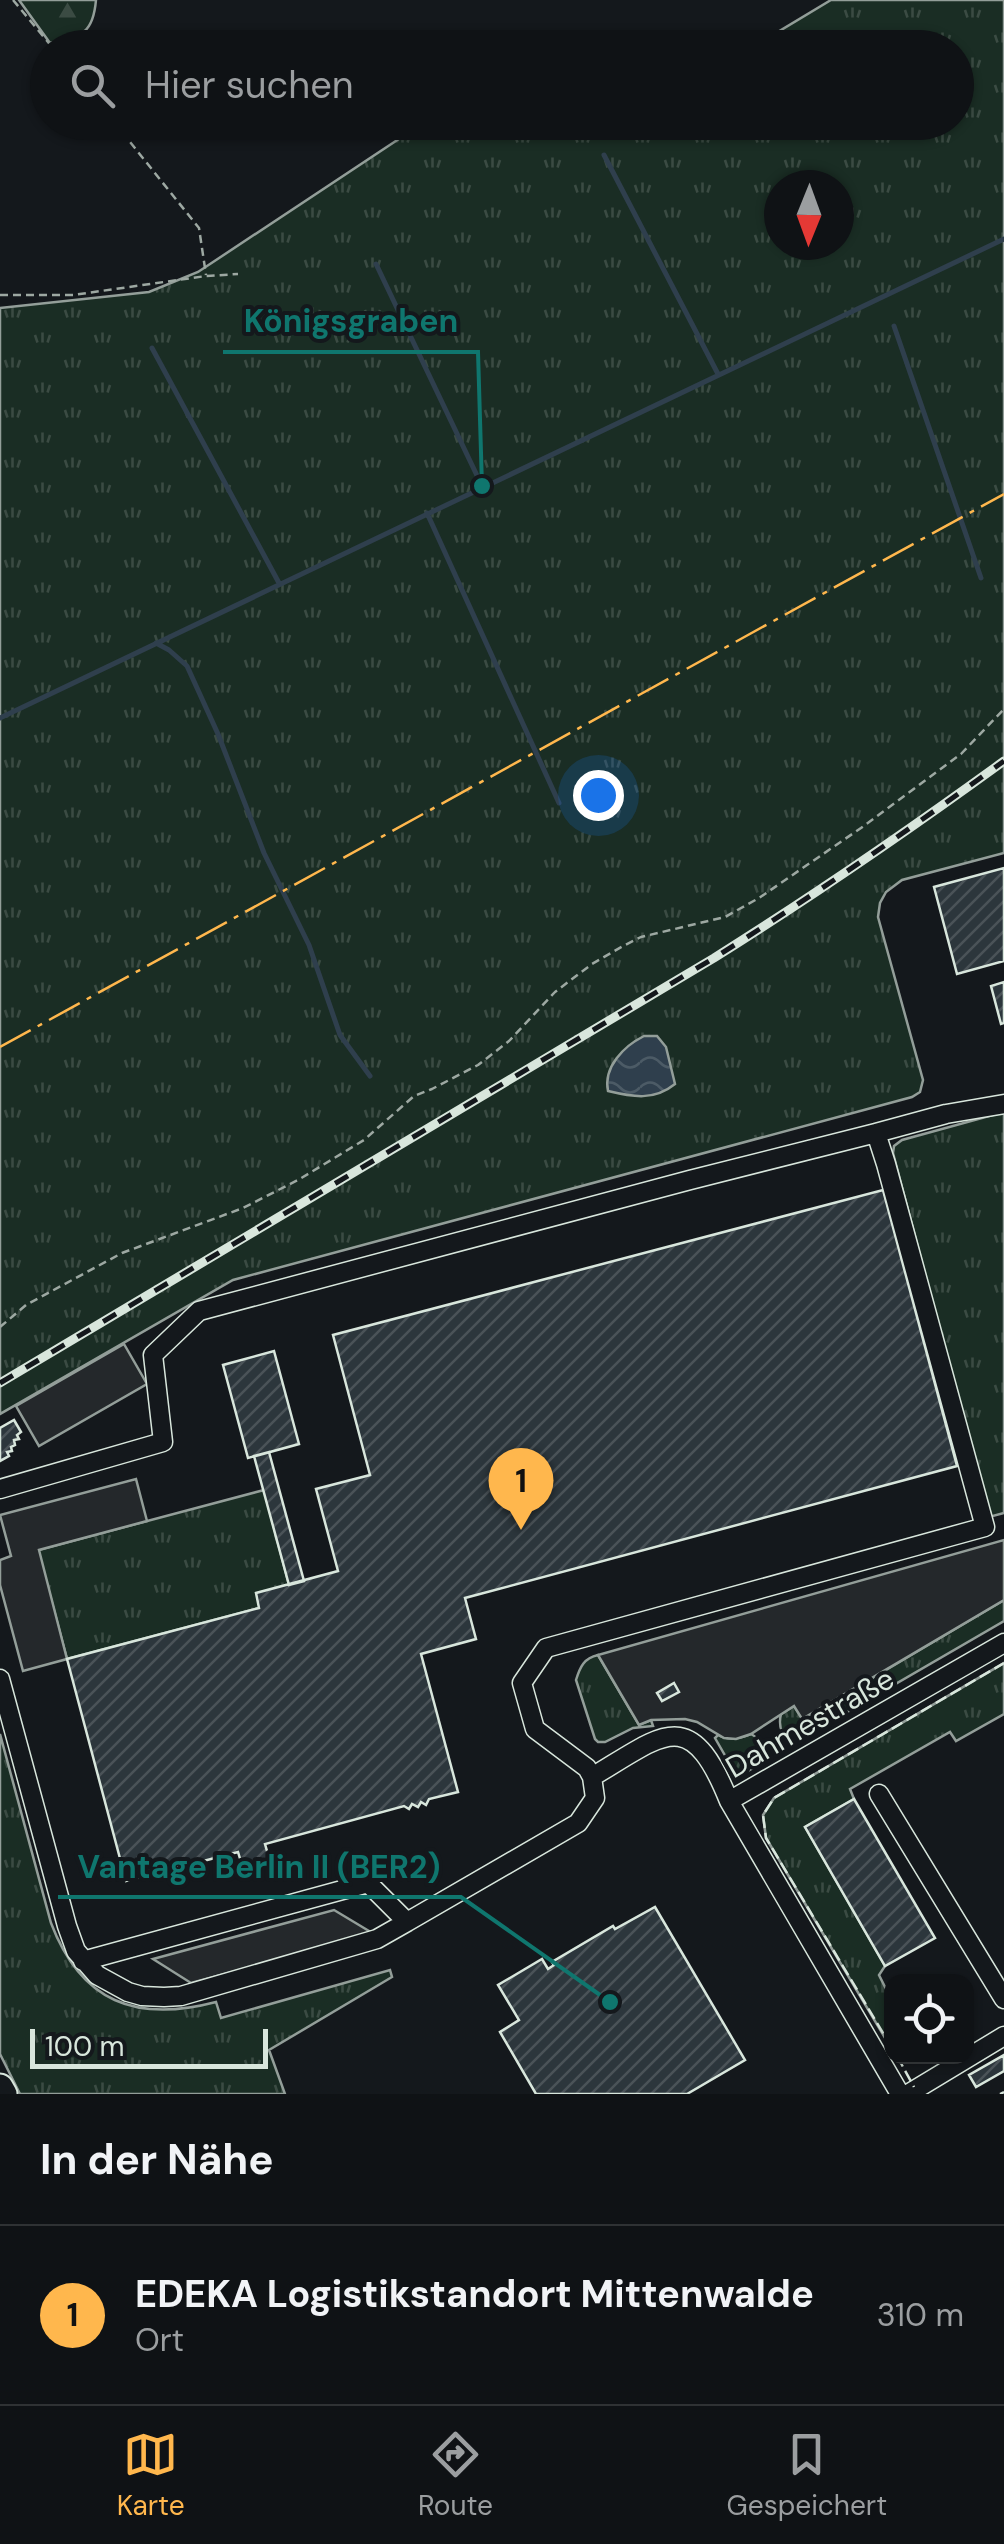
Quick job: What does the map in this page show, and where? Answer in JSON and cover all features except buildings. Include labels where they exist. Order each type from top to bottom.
[{"type":"highway","points":[[0,2087],[4,2094]]},
{"type":"street","points":[[946,1114],[1004,1090]]},
{"type":"street","points":[[0,1490],[163,1442],[153,1354],[199,1311],[946,1114],[1004,1104]]},
{"type":"street","points":[[0,1679],[76,1951],[97,1975],[142,1996],[181,1996],[377,1940],[578,1823],[595,1798],[592,1777],[587,1768],[534,1728],[522,1683],[546,1648],[984,1527],[876,1133]]},
{"type":"street","name":"Dahmestraße","points":[[900,2094],[730,1801],[1004,1642]]},
{"type":"street","points":[[592,1777],[662,1737],[676,1734],[700,1749],[718,1773],[730,1801]]},
{"type":"street","points":[[879,1794],[1004,1999]]},
{"type":"street","points":[[83,1961],[368,1884],[408,1922]]},
{"type":"street","points":[[908,2094],[1004,2036]]},
{"type":"path","points":[[14,0],[38,30]]},
{"type":"path","points":[[128,140],[199,228],[206,276]]},
{"type":"path","points":[[0,295],[73,295],[238,274]]},
{"type":"path","points":[[0,1327],[26,1306],[122,1253],[244,1208],[364,1140],[414,1096],[478,1066],[509,1041],[554,992],[623,946],[725,917],[759,898],[961,754],[1004,709]]},
{"type":"green space","points":[[19,0],[96,0],[92,21],[86,30],[41,30]]},
{"type":"green space","points":[[831,0],[1004,0],[1004,853],[902,880],[886,892],[880,903],[878,917],[923,1080],[920,1092],[912,1097],[233,1280],[0,1414],[0,308],[149,292],[198,272],[397,140],[974,140],[974,30],[781,30]]},
{"type":"green space","points":[[1004,1112],[1004,1513],[989,1517],[893,1153],[894,1146],[902,1140]]},
{"type":"green space","points":[[264,1490],[289,1585],[259,1608],[67,1659],[38,1550]]},
{"type":"green space","points":[[1004,1600],[1004,1621],[792,1744],[783,1735],[781,1714],[794,1706],[803,1719]]},
{"type":"green space","points":[[598,1655],[639,1725],[651,1720],[653,1726],[633,1728],[605,1742],[595,1739],[576,1680],[583,1664]]},
{"type":"green space","points":[[1004,1663],[1004,1714],[956,1741],[950,1732],[850,1789],[854,1799],[805,1827],[885,1966],[879,1975],[884,1985],[884,2036],[766,1838],[763,1815],[774,1798]]},
{"type":"green space","points":[[0,1734],[51,1923],[63,1950],[95,1988],[115,2000],[161,2010],[216,2002],[221,2018],[390,1970],[392,1977],[269,2050],[285,2094],[20,2094],[0,2054]]},
{"type":"green space","points":[[751,1734],[762,1745],[766,1760],[748,1771],[734,1771],[715,1738]]},
{"type":"shaded area","points":[[124,1344],[147,1384],[39,1446],[16,1406]]},
{"type":"shaded area","points":[[136,1479],[147,1521],[39,1550],[67,1659],[23,1671],[0,1585],[0,1560],[11,1556],[0,1515]]},
{"type":"shaded area","points":[[1004,1540],[1004,1600],[802,1719],[794,1706],[751,1734],[736,1739],[724,1738],[685,1719],[651,1720],[639,1725],[598,1655]]},
{"type":"shaded area","points":[[334,1910],[374,1934],[191,1983],[153,1959]]},
{"type":"water","points":[[644,1036],[657,1036],[666,1047],[675,1084],[643,1096],[608,1091],[609,1074],[617,1058]]},
{"type":"waterway","points":[[604,155],[718,374]]},
{"type":"waterway","points":[[0,718],[1004,239]]},
{"type":"waterway","points":[[376,264],[482,486]]},
{"type":"waterway","points":[[894,326],[981,578]]},
{"type":"waterway","points":[[152,348],[279,583]]},
{"type":"waterway","points":[[427,513],[559,803]]},
{"type":"waterway","points":[[156,643],[187,666],[264,853],[309,945],[340,1035],[370,1076]]},
{"type":"railway","points":[[0,1383],[714,958],[1004,761]]},
{"type":"fence","points":[[884,2035],[766,1838],[763,1815],[774,1798],[1004,1663]]},
{"type":"fence","points":[[901,2064],[914,2087]]},
{"type":"fence","points":[[1000,2094],[1004,2092]]},
{"type":"power","points":[[0,1047],[1004,494]]},
{"type":"place","name":"Königsgraben","points":[[482,486]]},
{"type":"place","name":"EDEKA Logistikstandort Mittenwalde","points":[[521,1530]]},
{"type":"place","name":"Vantage Berlin II (BER2)","points":[[610,2002]]}]
